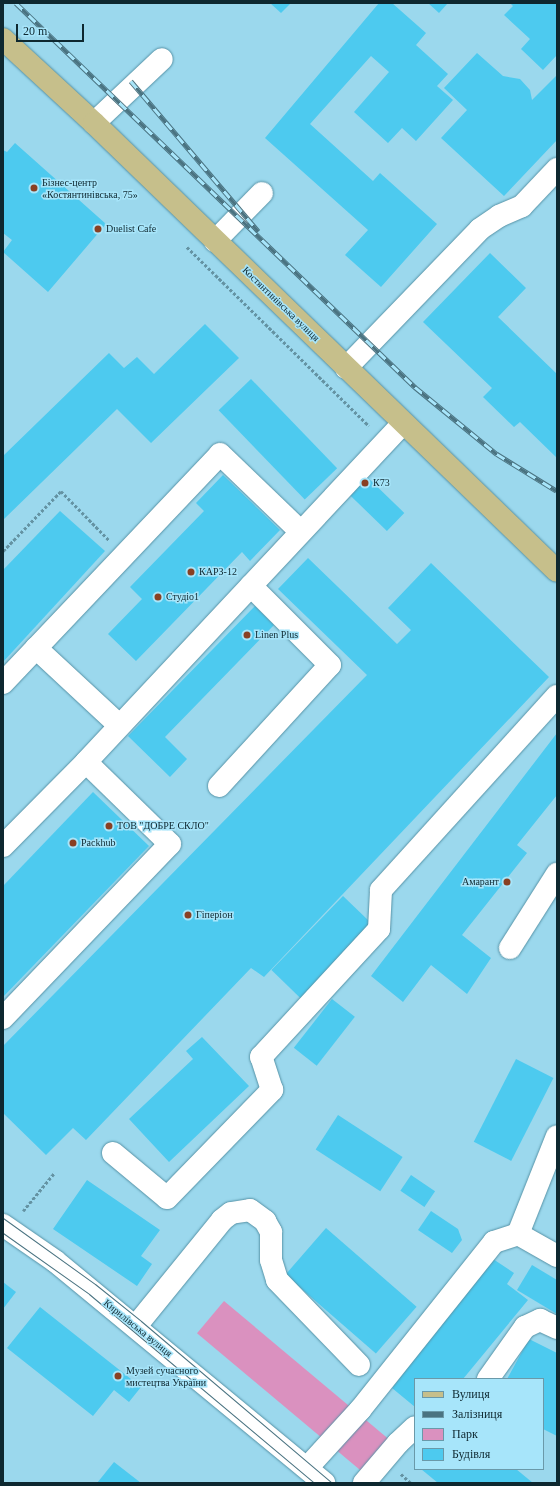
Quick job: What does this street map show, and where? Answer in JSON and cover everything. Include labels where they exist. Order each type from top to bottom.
[{"type":"main road","name":"Костянтинівська вулиця","points":[[3,39],[94,123],[557,571]]},
{"type":"street","points":[[94,123],[162,59]]},
{"type":"street","points":[[346,368],[480,229],[499,216],[522,206],[557,169]]},
{"type":"street","points":[[215,241],[262,193]]},
{"type":"street","points":[[3,846],[86,762],[403,423]]},
{"type":"street","points":[[3,683],[220,454],[301,532]]},
{"type":"street","points":[[219,786],[330,665],[251,586]]},
{"type":"street","points":[[36,648],[119,725]]},
{"type":"street","points":[[113,1153],[167,1198],[195,1170],[272,1090],[261,1057],[379,929],[380,890],[557,696]]},
{"type":"street","points":[[3,1018],[170,844],[86,762]]},
{"type":"street","points":[[510,948],[557,874]]},
{"type":"street","points":[[518,1234],[557,1136]]},
{"type":"street","points":[[136,1326],[222,1220],[231,1213],[250,1210],[265,1220],[271,1232],[271,1260],[277,1280],[359,1365]]},
{"type":"street","name":"Кирилівська вулиця","points":[[5,1231],[55,1261],[136,1326],[324,1483]]},
{"type":"street","points":[[307,1468],[400,1362],[494,1242],[518,1234],[557,1256]]},
{"type":"street","points":[[489,1378],[525,1327],[540,1320],[547,1321],[557,1328]]},
{"type":"street","points":[[364,1483],[398,1443],[414,1428]]},
{"type":"path","points":[[185,245],[385,442]]},
{"type":"path","points":[[3,551],[61,491],[124,554]]},
{"type":"path","points":[[23,1211],[55,1172]]},
{"type":"green space","points":[[224,1301],[389,1440],[362,1472],[197,1333]]},
{"type":"building","points":[[270,3],[291,3],[281,13]]},
{"type":"building","points":[[379,3],[392,3],[426,33],[416,45],[448,74],[437,86],[453,100],[416,141],[402,128],[388,143],[354,112],[389,72],[371,56],[310,124],[373,181],[380,173],[437,224],[381,287],[345,255],[368,230],[265,138]]},
{"type":"building","points":[[428,3],[448,3],[439,13]]},
{"type":"building","points":[[510,3],[557,3],[557,55],[543,70],[521,49],[530,39],[504,15],[513,6]]},
{"type":"building","points":[[477,53],[503,76],[520,79],[530,90],[532,100],[557,75],[557,140],[504,196],[441,138],[467,110],[444,88]]},
{"type":"building","name":"Бізнес-центр «Костянтинівська, 75»","points":[[15,143],[106,224],[48,292],[3,252],[12,240],[3,233],[3,150],[7,152]]},
{"type":"building","points":[[490,253],[526,288],[498,317],[557,374],[557,458],[520,422],[514,427],[483,397],[492,388],[423,322]]},
{"type":"building","points":[[205,324],[239,358],[151,443],[117,409],[3,520],[3,456],[109,353],[124,368],[137,357],[154,374]]},
{"type":"building","points":[[251,379],[337,468],[305,499],[219,410]]},
{"type":"building","points":[[364,474],[404,513],[387,531],[347,492]]},
{"type":"building","points":[[223,475],[280,530],[250,561],[242,552],[136,661],[108,634],[142,599],[130,587],[204,511],[196,503]]},
{"type":"building","points":[[60,511],[105,551],[3,662],[3,570]]},
{"type":"building","points":[[308,558],[397,644],[411,630],[388,608],[431,563],[549,677],[264,977],[251,968],[86,1140],[73,1128],[46,1155],[3,1113],[3,1046],[367,675],[278,589]]},
{"type":"building","points":[[255,606],[274,625],[165,737],[187,759],[170,777],[128,736]]},
{"type":"building","points":[[557,733],[557,795],[517,845],[527,853],[462,935],[491,958],[467,994],[431,965],[403,1002],[371,976]]},
{"type":"building","points":[[93,792],[149,846],[3,997],[3,886]]},
{"type":"building","points":[[343,896],[374,926],[302,1000],[271,970]]},
{"type":"building","points":[[332,999],[355,1017],[317,1066],[294,1048]]},
{"type":"building","points":[[202,1037],[249,1086],[169,1162],[129,1119],[193,1059],[186,1051]]},
{"type":"building","points":[[516,1059],[553,1078],[511,1161],[474,1142]]},
{"type":"building","points":[[338,1115],[403,1157],[380,1191],[316,1149]]},
{"type":"building","points":[[411,1175],[435,1191],[424,1207],[400,1191]]},
{"type":"building","points":[[87,1180],[160,1230],[141,1256],[152,1264],[137,1286],[53,1229]]},
{"type":"building","points":[[431,1211],[458,1229],[462,1240],[452,1253],[418,1230]]},
{"type":"building","points":[[326,1228],[417,1307],[376,1354],[285,1275]]},
{"type":"building","points":[[493,1259],[514,1273],[507,1284],[528,1300],[464,1378],[414,1378],[414,1406],[392,1388]]},
{"type":"building","points":[[532,1265],[557,1280],[557,1314],[517,1290]]},
{"type":"building","points":[[3,1282],[16,1292],[3,1309]]},
{"type":"building","points":[[40,1307],[141,1387],[129,1402],[114,1390],[93,1416],[7,1348]]},
{"type":"building","points":[[529,1339],[557,1353],[557,1436],[544,1430],[544,1378],[508,1378]]},
{"type":"building","points":[[114,1462],[141,1483],[97,1483]]},
{"type":"building","points":[[422,1470],[517,1470],[533,1483],[438,1483]]},
{"type":"tram line","points":[[3,1218],[95,1284],[141,1321],[332,1483]]},
{"type":"tram line","points":[[3,1233],[89,1294],[314,1483]]},
{"type":"railway","points":[[16,3],[415,387],[497,454],[557,491]]},
{"type":"railway","points":[[131,81],[258,231]]},
{"type":"place","name":"Бізнес-центр «Костянтинівська, 75»","points":[[34,188]]},
{"type":"place","name":"Duelist Cafe","points":[[98,229]]},
{"type":"place","name":"К73","points":[[365,483]]},
{"type":"place","name":"КАРЗ-12","points":[[191,572]]},
{"type":"place","name":"Студіо1","points":[[158,597]]},
{"type":"place","name":"Linen Plus","points":[[247,635]]},
{"type":"place","name":"ТОВ \"ДОБРЕ СКЛО\"","points":[[109,826]]},
{"type":"place","name":"Packhub","points":[[73,843]]},
{"type":"place","name":"Амарант","points":[[507,882]]},
{"type":"place","name":"Гіперіон","points":[[188,915]]},
{"type":"place","name":"Музей сучасного мистецтва України","points":[[118,1376]]}]
